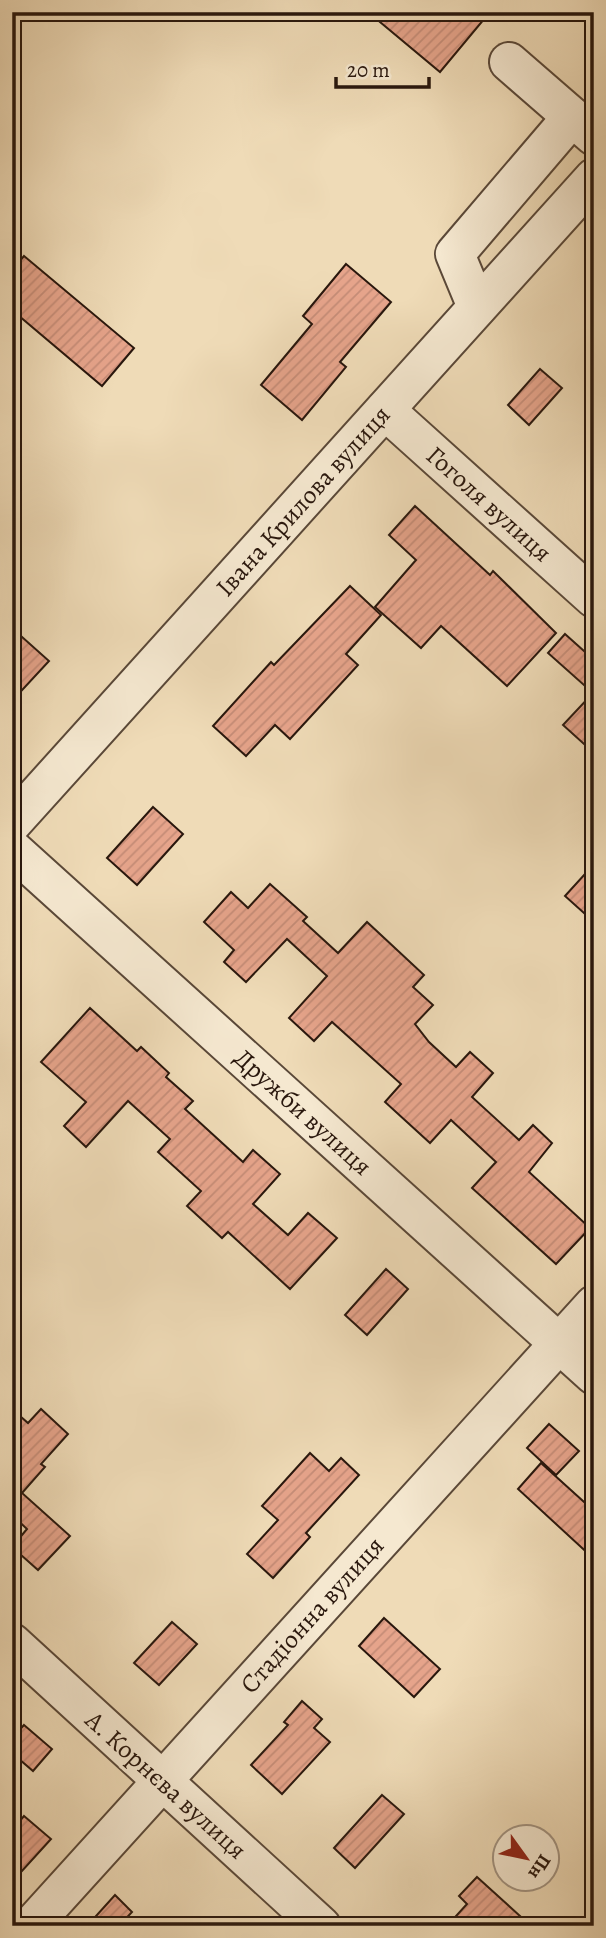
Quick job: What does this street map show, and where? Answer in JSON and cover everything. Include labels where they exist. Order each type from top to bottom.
[{"type":"street","points":[[477,307],[455,254],[583,126],[509,62]]},
{"type":"street","name":"Івана Крилова вулиця","points":[[12,823],[594,178]]},
{"type":"street","name":"Гоголя вулиця","points":[[385,410],[594,598]]},
{"type":"street","name":"Дружби вулиця","points":[[12,849],[594,1375]]},
{"type":"street","name":"Стадіонна вулиця","points":[[31,1926],[594,1305]]},
{"type":"street","name":"А. Корнєва вулиця","points":[[12,1643],[321,1926]]},
{"type":"building","points":[[368,12],[490,12],[440,72]]},
{"type":"building","points":[[24,256],[134,348],[102,386],[12,310],[12,270]]},
{"type":"building","points":[[346,264],[391,302],[340,362],[346,367],[302,420],[261,385],[312,324],[303,316]]},
{"type":"building","points":[[540,369],[562,388],[529,425],[508,405]]},
{"type":"building","points":[[415,506],[490,575],[493,571],[556,633],[507,686],[441,626],[421,648],[375,607],[416,560],[389,535]]},
{"type":"building","points":[[350,586],[381,615],[346,654],[358,665],[290,739],[275,725],[246,756],[213,726],[271,662],[274,665]]},
{"type":"building","points":[[12,628],[49,661],[12,701]]},
{"type":"building","points":[[565,634],[594,660],[594,753],[563,725],[593,693],[548,653]]},
{"type":"building","points":[[153,807],[183,834],[137,885],[107,858]]},
{"type":"building","points":[[594,864],[594,922],[565,896]]},
{"type":"building","points":[[270,884],[307,917],[303,921],[338,953],[367,922],[424,975],[413,987],[433,1005],[415,1024],[429,1042],[456,1067],[470,1052],[493,1073],[472,1097],[519,1140],[533,1125],[552,1143],[529,1172],[590,1228],[556,1264],[472,1188],[496,1162],[451,1120],[430,1143],[385,1102],[401,1084],[332,1022],[314,1041],[289,1018],[327,976],[287,939],[246,982],[224,962],[234,950],[204,922],[231,892],[248,908]]},
{"type":"building","points":[[90,1008],[137,1051],[141,1047],[169,1073],[166,1077],[193,1101],[185,1109],[243,1162],[253,1150],[280,1174],[253,1204],[288,1235],[308,1213],[337,1238],[290,1289],[228,1232],[222,1238],[187,1206],[201,1191],[158,1152],[170,1139],[128,1101],[86,1147],[64,1126],[86,1102],[41,1062]]},
{"type":"building","points":[[386,1269],[408,1289],[367,1335],[345,1315]]},
{"type":"building","points":[[12,1409],[28,1423],[41,1409],[68,1434],[41,1464],[45,1467],[22,1493],[70,1536],[38,1570],[12,1547],[27,1529],[12,1515]]},
{"type":"building","points":[[549,1424],[579,1451],[556,1475],[527,1448]]},
{"type":"building","points":[[310,1453],[329,1471],[341,1458],[359,1475],[306,1533],[310,1537],[273,1578],[247,1554],[278,1520],[262,1506]]},
{"type":"building","points":[[541,1463],[594,1511],[594,1559],[518,1489]]},
{"type":"building","points":[[384,1618],[440,1669],[414,1697],[359,1646]]},
{"type":"building","points":[[172,1622],[197,1644],[159,1685],[134,1663]]},
{"type":"building","points":[[302,1701],[322,1719],[314,1728],[330,1742],[282,1794],[251,1765],[288,1725],[284,1722]]},
{"type":"building","points":[[24,1725],[52,1749],[33,1771],[12,1753],[12,1738]]},
{"type":"building","points":[[382,1795],[404,1814],[355,1868],[334,1848]]},
{"type":"building","points":[[24,1816],[51,1839],[12,1882],[12,1830]]},
{"type":"building","points":[[477,1877],[490,1892],[494,1892],[531,1926],[447,1926],[467,1904],[459,1896]]},
{"type":"building","points":[[115,1895],[132,1912],[119,1926],[87,1926]]}]
